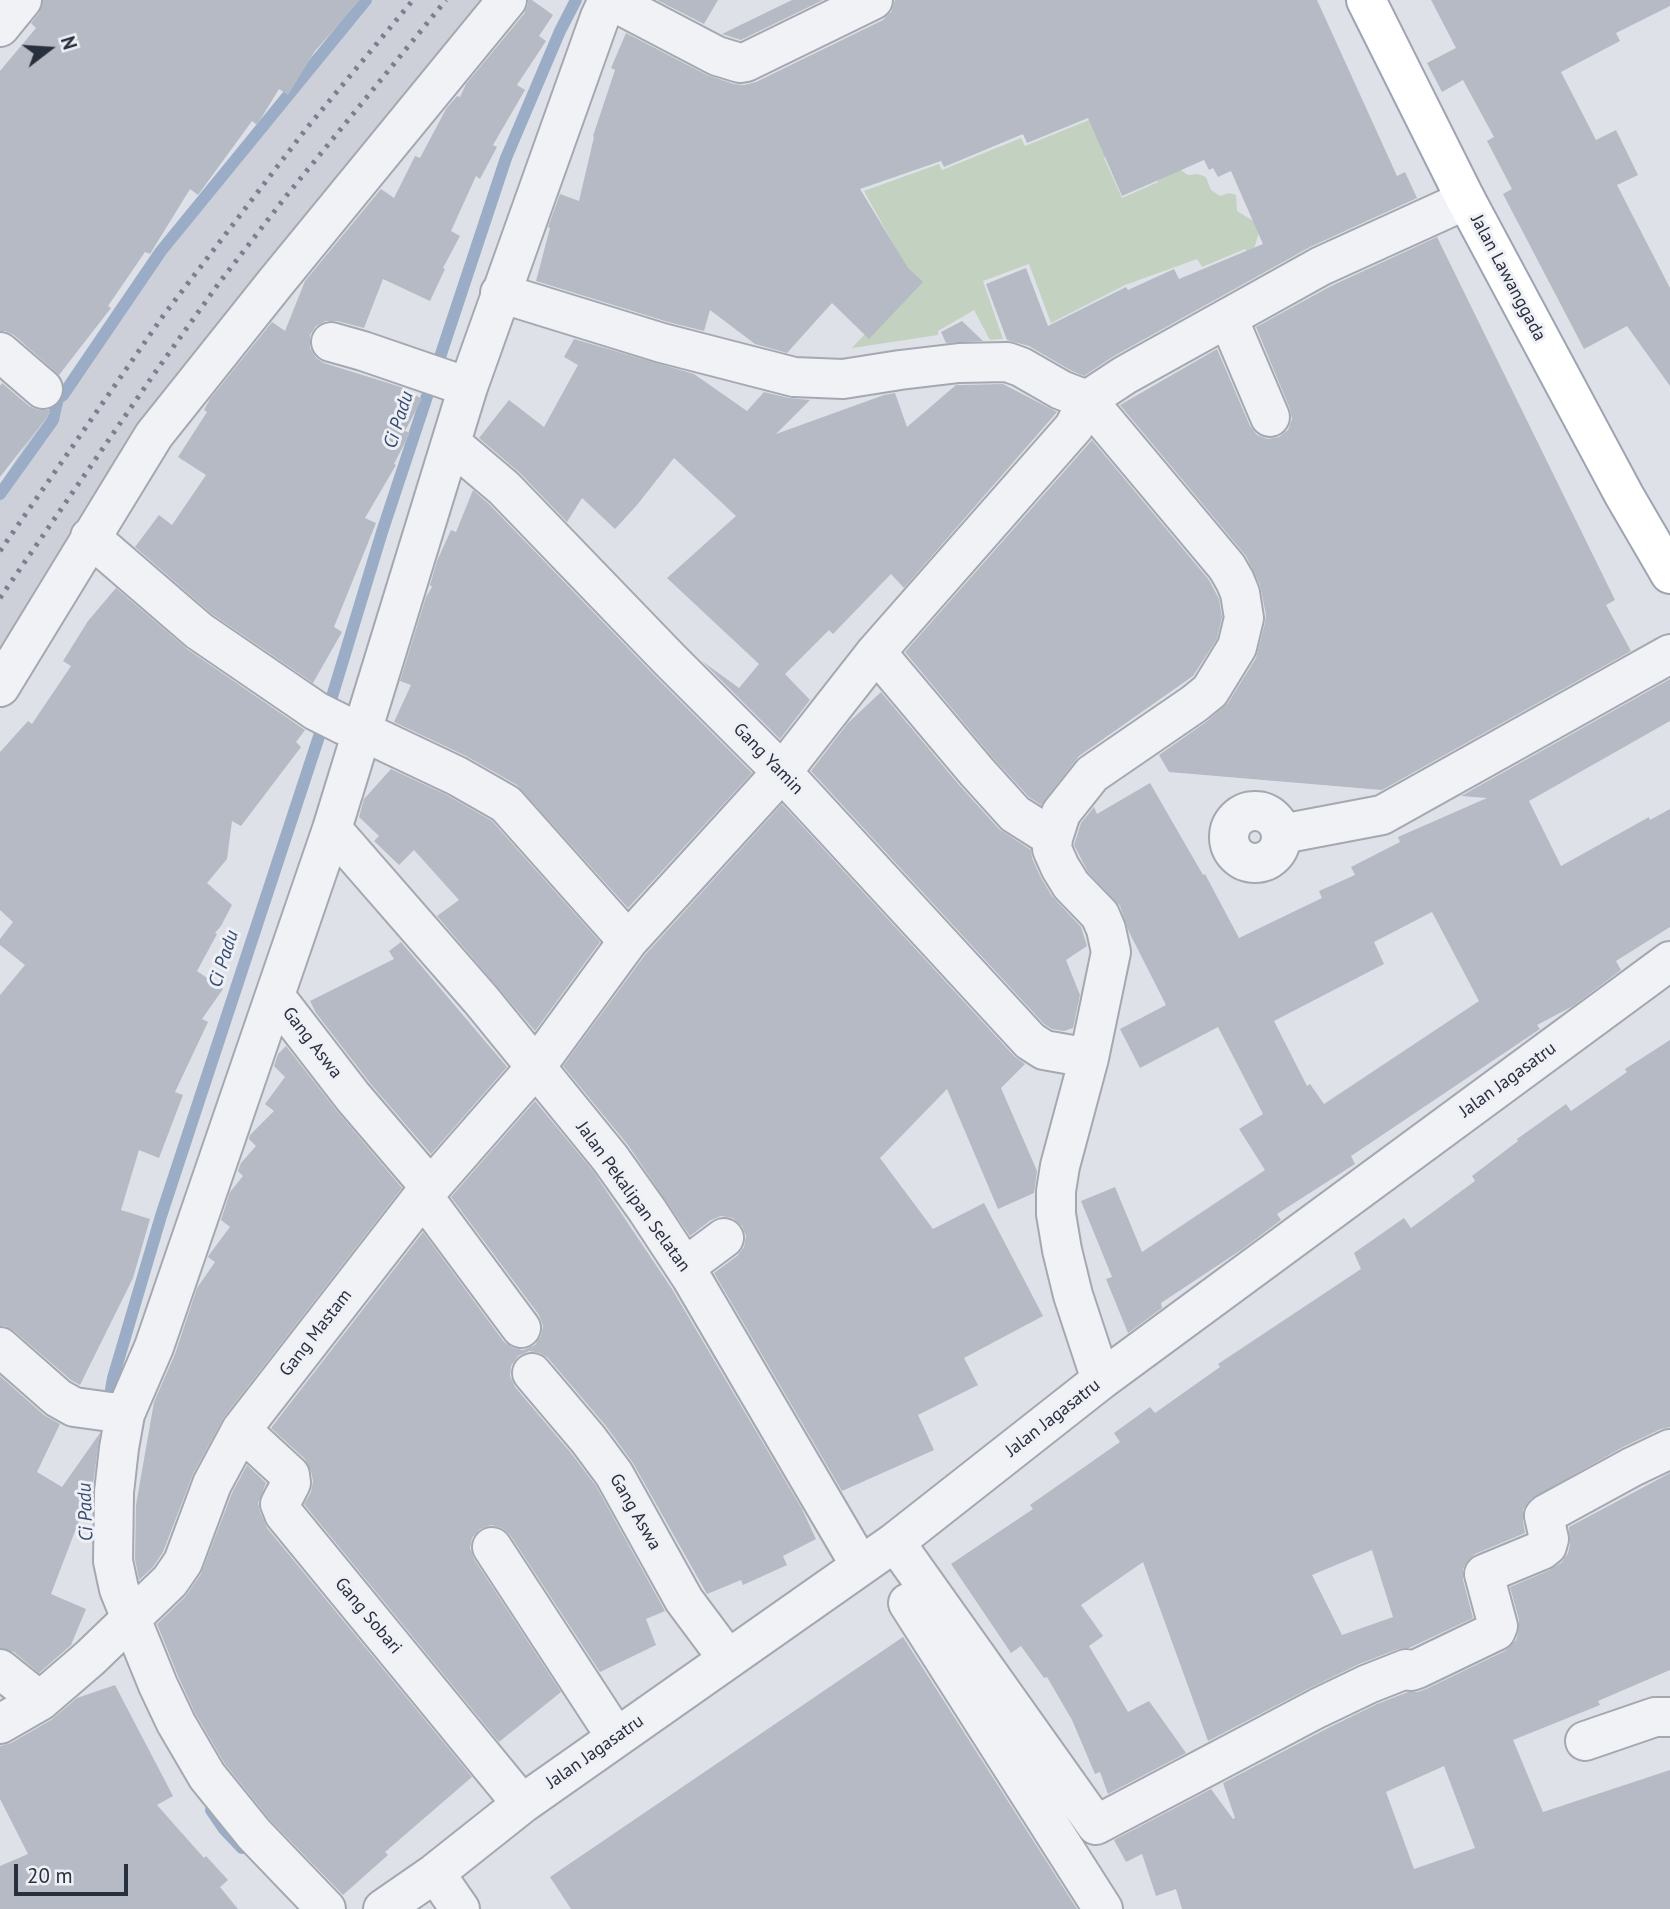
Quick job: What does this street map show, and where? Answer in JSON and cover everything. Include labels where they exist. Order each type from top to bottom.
[{"type":"main road","name":"Jalan Lawanggada","points":[[1366,0],[1466,200],[1624,495],[1666,557]]},
{"type":"street","points":[[0,687],[154,435],[508,0]]},
{"type":"street","points":[[326,1909],[254,1834],[207,1776],[172,1714],[128,1621],[113,1561],[114,1492],[123,1414],[154,1347],[332,829],[340,722],[452,443],[443,379],[500,293],[600,17],[609,0],[718,56],[740,63],[873,0]]},
{"type":"street","points":[[1087,400],[1125,374],[1321,265],[1466,200]]},
{"type":"street","points":[[500,293],[663,344],[794,376],[843,379],[947,365],[1007,362],[1034,373],[1061,390],[1087,400],[1227,567],[1240,593],[1244,618],[1237,647],[1210,691],[1092,774],[1061,813],[1053,838],[1052,849],[1060,867],[1071,885],[1100,915],[1111,952],[1089,1058],[1060,1166],[1056,1191],[1056,1214],[1062,1250],[1073,1295],[1101,1380]]},
{"type":"street","points":[[1228,318],[1270,416]]},
{"type":"street","points":[[331,342],[443,379]]},
{"type":"street","points":[[0,352],[43,389]]},
{"type":"street","name":"Gang Mastam","points":[[0,1724],[40,1701],[90,1658],[170,1581],[183,1562],[212,1484],[240,1430],[426,1191],[535,1068],[628,941],[782,772],[876,652],[1074,427],[1087,400]]},
{"type":"street","name":"Gang Yamin","points":[[452,443],[504,488],[782,772],[1030,1041],[1044,1050],[1089,1058]]},
{"type":"street","points":[[90,537],[199,631],[340,722],[457,776],[506,804],[628,941]]},
{"type":"street","points":[[876,652],[1014,814],[1053,838]]},
{"type":"street","points":[[1282,834],[1382,814],[1670,654]]},
{"type":"street","name":"Jalan Pekalipan Selatan","points":[[332,829],[482,1001],[610,1158],[877,1554]]},
{"type":"street","name":"Jalan Jagasatru","points":[[383,1909],[435,1873],[522,1804],[877,1554],[1101,1380],[1670,961]]},
{"type":"street","name":"Gang Aswa","points":[[275,996],[426,1191],[521,1328]]},
{"type":"street","points":[[685,1268],[724,1238]]},
{"type":"street","points":[[0,1347],[58,1398],[74,1407],[123,1414]]},
{"type":"street","name":"Gang Aswa","points":[[532,1373],[588,1438],[614,1474],[684,1600],[728,1659]]},
{"type":"street","name":"Gang Sobari","points":[[240,1430],[290,1475],[291,1483],[281,1504],[284,1514],[522,1804]]},
{"type":"street","points":[[877,1554],[1096,1825],[1318,1708],[1406,1669],[1417,1669],[1496,1631],[1484,1574],[1547,1546],[1549,1539],[1546,1514],[1670,1449]]},
{"type":"street","points":[[492,1547],[616,1737]]},
{"type":"street","points":[[877,1554],[1103,1909]]},
{"type":"street","points":[[0,1669],[40,1701]]},
{"type":"street","points":[[1585,1741],[1655,1717],[1670,1717]]},
{"type":"street","points":[[435,1873],[460,1909]]},
{"type":"shaded area","points":[[359,0],[485,0],[0,652],[0,484],[116,306],[168,235]]},
{"type":"green space","points":[[1094,118],[1110,154],[1104,158],[1122,198],[1158,182],[1141,143],[1188,175],[1206,177],[1211,190],[1220,196],[1229,193],[1236,195],[1237,211],[1255,222],[1259,232],[1252,256],[1245,249],[1202,267],[1197,259],[1125,285],[1051,323],[1029,264],[983,281],[1003,339],[990,340],[974,310],[938,331],[938,335],[852,348],[914,281],[864,191],[939,164],[942,170],[1021,138],[1025,146]]},
{"type":"building","points":[[43,0],[360,0],[315,51],[288,95],[279,89],[257,125],[252,121],[198,195],[190,189],[150,254],[145,252],[108,306],[111,308],[59,375],[14,335],[0,331],[0,71],[36,28],[31,23],[39,13]]},
{"type":"building","points":[[528,0],[553,15],[539,36],[546,41],[517,85],[525,90],[493,145],[497,147],[480,179],[476,176],[451,231],[460,236],[430,301],[383,279],[364,328],[326,321],[316,326],[310,335],[310,348],[316,358],[324,363],[401,387],[422,399],[405,431],[410,433],[394,464],[396,465],[365,518],[376,523],[334,627],[342,632],[313,683],[212,614],[135,547],[159,515],[172,525],[206,475],[178,457],[207,412],[204,410],[210,399],[272,322],[285,331],[305,281],[381,189],[394,198],[415,156],[420,158],[446,109],[457,96],[460,97],[466,84],[524,14]]},
{"type":"building","points":[[657,0],[718,0],[704,24]]},
{"type":"building","points":[[792,0],[823,0],[741,40],[722,34]]},
{"type":"building","points":[[895,0],[1317,0],[1397,176],[1405,172],[1417,198],[1310,247],[1114,356],[1084,376],[1029,346],[1007,340],[986,284],[1026,268],[1048,326],[1126,287],[1128,290],[1174,269],[1179,279],[1263,244],[1231,171],[1218,177],[1213,168],[1209,170],[1204,160],[1122,196],[1088,118],[1027,143],[1023,134],[944,167],[941,161],[860,189],[908,268],[923,282],[869,339],[832,303],[787,353],[755,344],[710,310],[704,331],[536,281],[550,228],[548,227],[560,194],[579,201],[593,136],[615,70],[611,68],[626,33],[707,75],[744,85],[756,82],[883,20],[891,12]]},
{"type":"building","points":[[1431,0],[1670,0],[1670,6],[1616,33],[1620,41],[1561,72],[1596,140],[1616,130],[1638,175],[1617,185],[1670,288],[1670,386],[1627,326],[1584,349],[1503,194],[1512,189],[1487,141],[1494,137],[1463,80],[1442,92],[1427,63],[1456,48]]},
{"type":"building","points":[[1437,237],[1615,600],[1606,605],[1631,651],[1382,790],[1169,772],[1159,755],[1228,703],[1256,658],[1266,615],[1260,585],[1246,556],[1120,405],[1217,349],[1250,426],[1257,435],[1267,439],[1279,437],[1288,430],[1292,419],[1290,409],[1256,327],[1331,286]]},
{"type":"building","points":[[962,321],[983,341],[946,343],[941,332]]},
{"type":"building","points":[[574,339],[694,374],[747,411],[764,392],[810,400],[776,434],[895,393],[907,427],[956,385],[1003,384],[1057,412],[904,588],[891,574],[833,634],[829,630],[785,674],[810,700],[780,739],[702,661],[739,688],[759,664],[667,578],[736,516],[674,458],[615,529],[582,498],[567,522],[520,473],[479,438],[509,400],[544,427],[578,365],[564,357]]},
{"type":"building","points":[[2,383],[29,406],[51,412],[0,477],[0,386]]},
{"type":"building","points":[[1092,440],[1209,580],[1219,599],[1222,617],[1217,639],[1193,676],[1079,756],[1041,805],[1029,797],[993,758],[905,652]]},
{"type":"building","points":[[473,490],[752,773],[628,908],[517,785],[466,756],[394,722],[411,685],[400,681],[426,597],[432,587],[430,585],[437,561],[451,530],[456,532]]},
{"type":"building","points":[[116,588],[187,649],[305,730],[296,742],[301,747],[241,826],[232,821],[227,859],[207,883],[232,905],[197,971],[223,989],[202,1019],[208,1022],[175,1092],[183,1095],[159,1158],[139,1150],[121,1210],[150,1219],[133,1278],[80,1385],[14,1331],[0,1326],[0,995],[25,965],[0,945],[0,939],[13,922],[0,910],[0,752],[28,721],[32,724],[71,666],[63,661],[88,621]]},
{"type":"building","points":[[1670,679],[1670,721],[1529,801],[1561,866],[1649,817],[1650,820],[1670,809],[1670,927],[1616,961],[1621,970],[1573,1006],[1537,1025],[1540,1029],[1351,1156],[1355,1164],[1277,1214],[1281,1220],[1161,1303],[1162,1308],[1128,1333],[1106,1279],[1112,1277],[1081,1201],[1115,1187],[1142,1252],[1265,1170],[1239,1129],[1263,1114],[1218,1027],[1140,1068],[1120,1029],[1166,1005],[1129,932],[1120,906],[1088,872],[1074,845],[1081,823],[1094,807],[1097,814],[1150,783],[1203,875],[1205,874],[1239,938],[1322,898],[1319,891],[1355,875],[1351,867],[1400,842],[1398,837],[1487,798],[1461,796]],"holes":[[[1432,912],[1479,1001],[1324,1104],[1310,1084],[1307,1086],[1274,1021],[1384,964],[1374,942]]]},
{"type":"building","points":[[881,692],[999,829],[1031,850],[1040,876],[1052,896],[1081,927],[1087,946],[1066,960],[1080,995],[1073,1028],[1064,1031],[1044,1024],[811,771],[848,723]]},
{"type":"building","points":[[391,769],[447,795],[492,821],[600,942],[535,1031],[437,916],[459,900],[414,850],[399,865],[374,841],[379,836],[359,817],[364,799]]},
{"type":"building","points":[[782,804],[1014,1056],[1025,1064],[1001,1088],[1037,1171],[1034,1193],[998,1209],[947,1089],[880,1158],[933,1229],[984,1203],[1043,1316],[964,1358],[978,1385],[918,1415],[934,1450],[842,1491],[714,1273],[737,1256],[744,1247],[746,1236],[742,1226],[733,1218],[721,1216],[690,1236],[628,1145],[563,1066],[645,955]]},
{"type":"building","points":[[401,942],[507,1067],[431,1154],[370,1083],[316,1013],[310,1001],[394,959],[389,951]]},
{"type":"building","points":[[1670,1040],[1670,1427],[1623,1447],[1531,1499],[1523,1510],[1525,1533],[1475,1554],[1468,1560],[1463,1569],[1463,1580],[1473,1618],[1409,1648],[1398,1649],[1359,1664],[1208,1741],[1143,1562],[1081,1605],[1103,1636],[1089,1646],[1128,1712],[1149,1701],[1186,1753],[1108,1794],[1100,1772],[1095,1774],[1072,1720],[1047,1677],[1044,1678],[1021,1646],[1011,1653],[951,1564],[1033,1509],[1030,1505],[1120,1442],[1114,1433],[1150,1407],[1155,1413],[1220,1367],[1218,1364],[1361,1269],[1354,1253],[1404,1218],[1411,1228],[1475,1181],[1472,1176],[1518,1141],[1517,1139],[1566,1104],[1571,1111],[1627,1072],[1625,1069]],"holes":[[[1372,1550],[1393,1617],[1342,1635],[1312,1575]]]},
{"type":"building","points":[[286,1046],[402,1188],[224,1417],[193,1474],[163,1552],[153,1567],[139,1580],[135,1559],[136,1505],[154,1402],[175,1354],[197,1288],[215,1262],[208,1257],[230,1227],[221,1220],[230,1192],[243,1176],[238,1171],[241,1163],[256,1146],[249,1139],[250,1135],[274,1111],[265,1104],[285,1077],[274,1066],[278,1054]]},
{"type":"building","points":[[535,1101],[593,1171],[672,1289],[802,1509],[816,1539],[783,1556],[787,1565],[743,1585],[741,1580],[707,1594],[633,1463],[606,1426],[548,1358],[529,1351],[518,1356],[511,1366],[510,1376],[515,1387],[596,1486],[665,1611],[646,1619],[656,1645],[600,1672],[510,1535],[502,1528],[491,1525],[480,1529],[472,1538],[470,1548],[474,1559],[561,1692],[499,1742],[304,1504],[311,1492],[311,1471],[305,1459],[271,1428],[423,1232],[504,1342],[523,1350],[535,1345],[543,1326],[539,1315],[451,1197]]},
{"type":"building","points":[[0,1376],[44,1415],[60,1424],[37,1472],[62,1487],[100,1433],[93,1484],[51,1594],[86,1609],[71,1645],[39,1673],[14,1652],[0,1648]]},
{"type":"building","points":[[247,1465],[266,1483],[258,1503],[267,1528],[472,1777],[385,1852],[388,1855],[343,1895],[270,1820],[225,1764],[195,1713],[157,1624],[185,1597],[201,1574],[232,1493]]},
{"type":"building","points":[[1670,1473],[1670,1670],[1598,1701],[1600,1705],[1513,1740],[1543,1812],[1670,1770],[1670,1909],[1182,1909],[1176,1889],[1156,1896],[1142,1854],[1126,1862],[1114,1840],[1211,1789],[1233,1819],[1235,1818],[1223,1783],[1377,1704],[1408,1692],[1426,1689],[1505,1651],[1516,1640],[1518,1633],[1519,1620],[1510,1587],[1561,1563],[1570,1545],[1569,1527]],"holes":[[[1444,1766],[1475,1848],[1414,1869],[1386,1792]]]},
{"type":"building","points":[[903,1637],[1077,1909],[571,1909],[550,1877]]},
{"type":"building","points":[[115,1685],[173,1796],[157,1805],[204,1858],[206,1856],[228,1880],[220,1887],[238,1909],[0,1909],[0,1866],[28,1854],[0,1799],[0,1746],[11,1743],[51,1720],[77,1698]]},
{"type":"waterway","points":[[0,494],[53,420],[58,398],[63,395],[161,251],[366,0]]},
{"type":"waterway","name":"Ci Padu","points":[[108,1407],[113,1378],[161,1216],[506,158],[576,0]]},
{"type":"waterway","name":"Ci Padu","points":[[211,1810],[242,1848]]},
{"type":"railway","points":[[0,551],[163,316],[306,129],[413,0]]},
{"type":"railway","points":[[0,598],[219,283],[446,0]]}]
